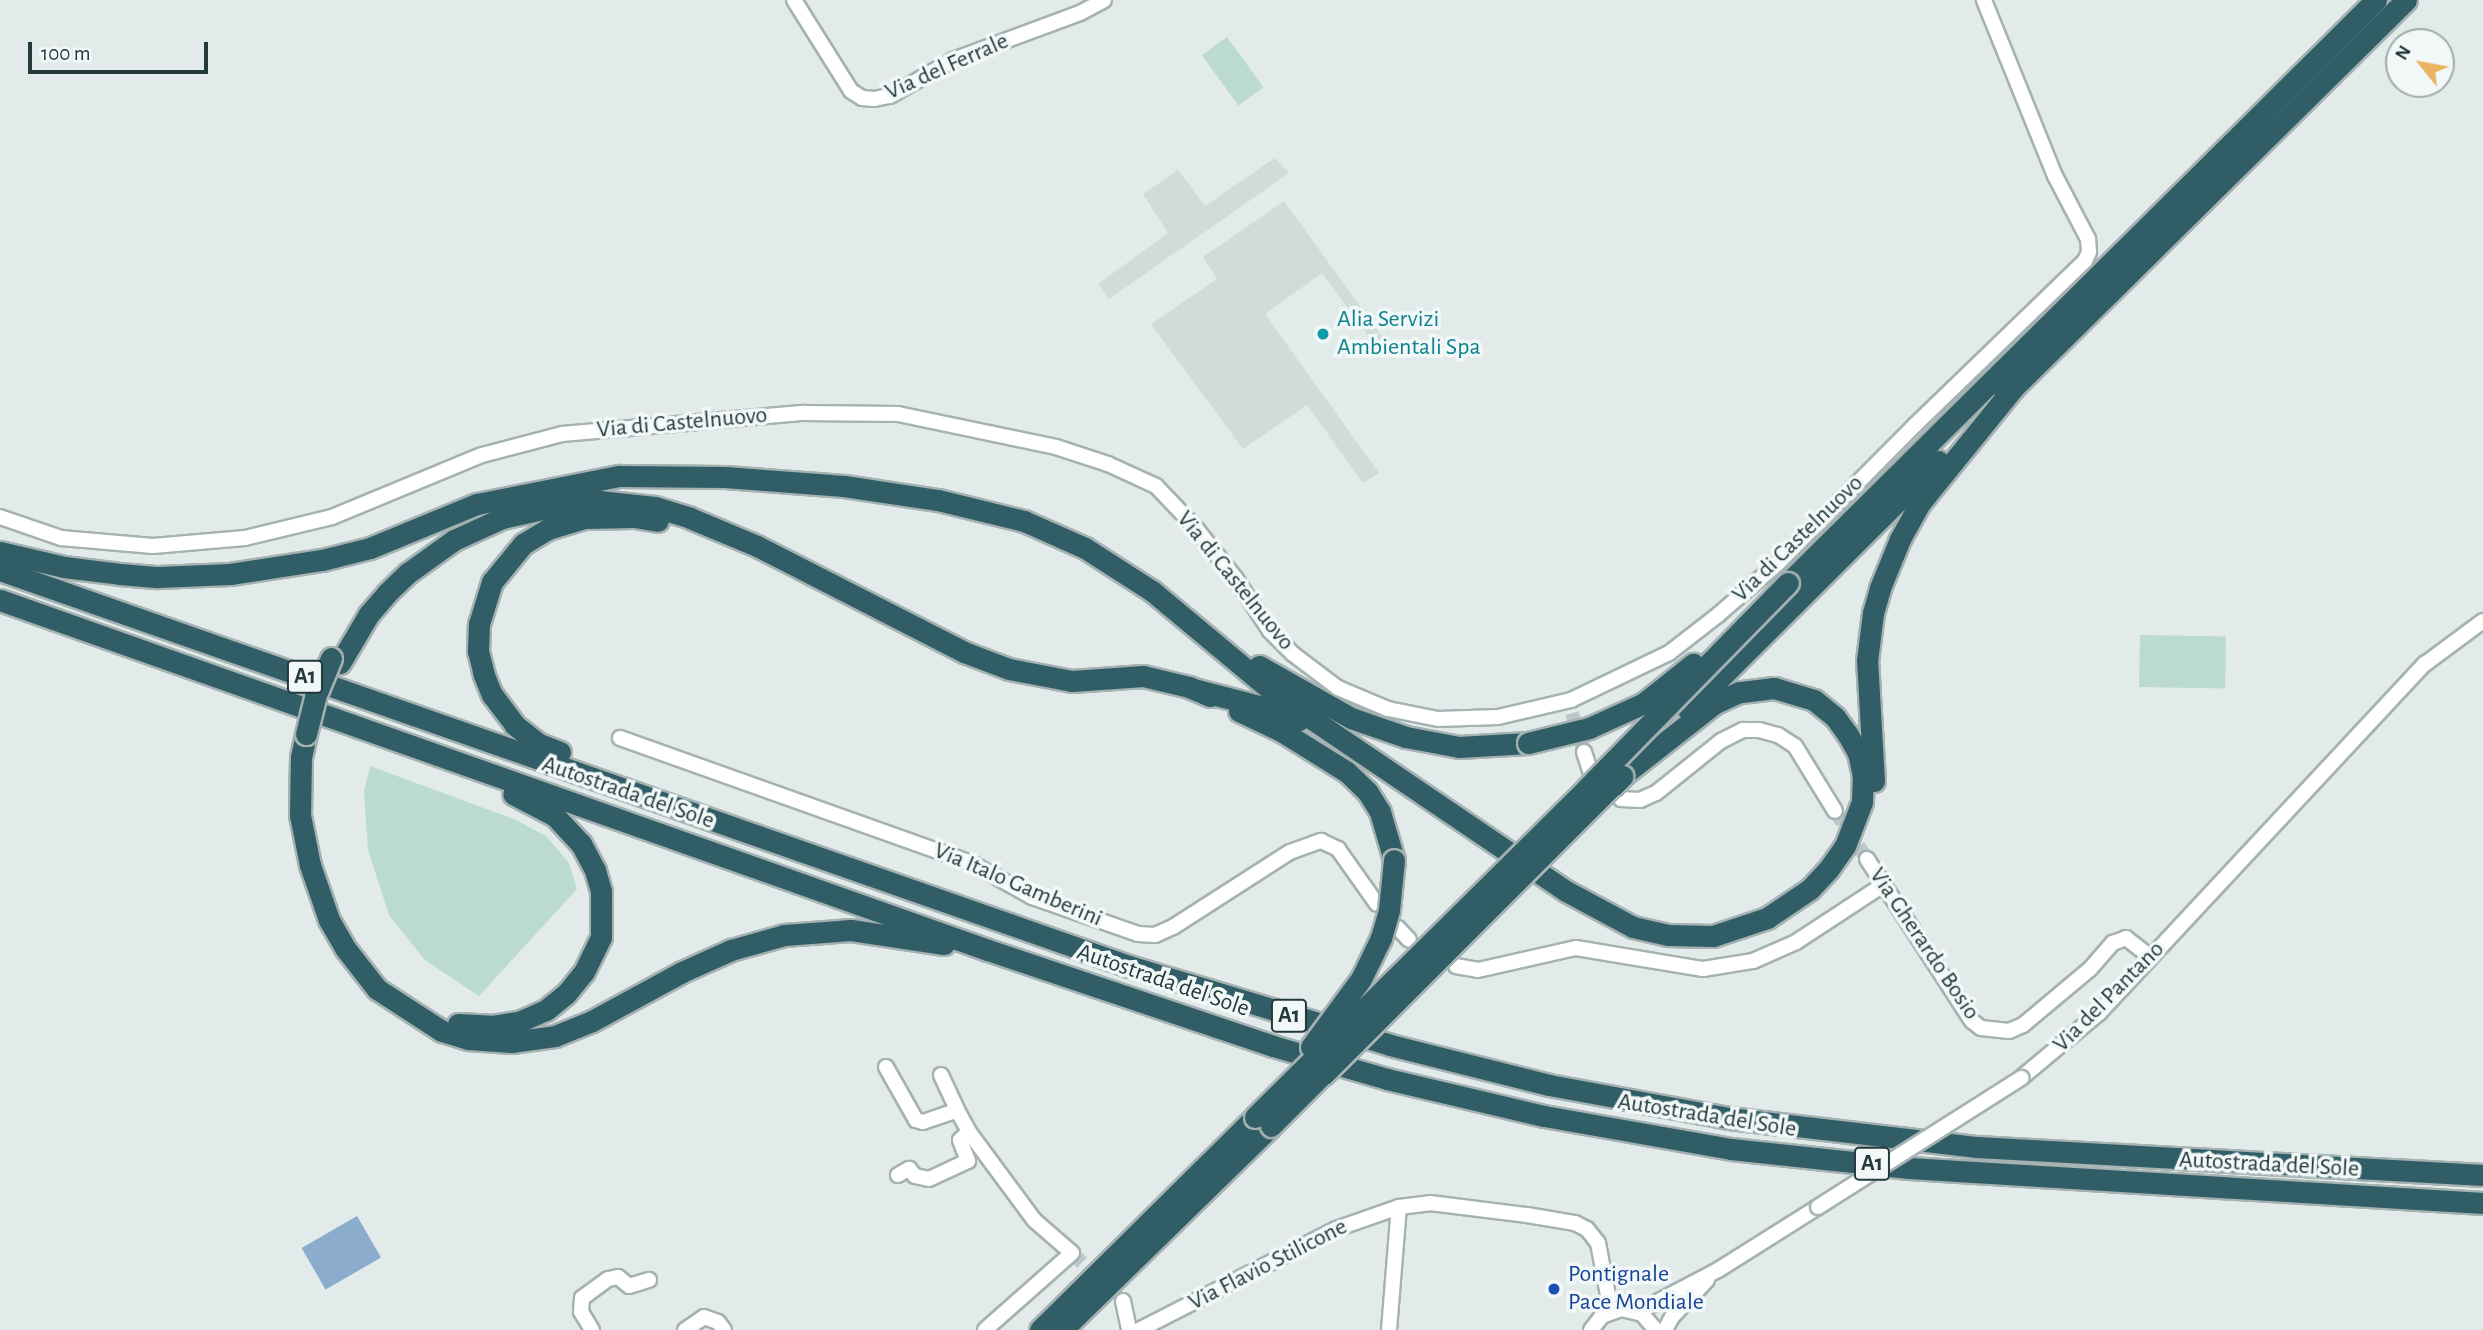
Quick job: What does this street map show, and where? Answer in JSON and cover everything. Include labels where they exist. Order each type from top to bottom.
[{"type":"highway","points":[[1062,1330],[1788,583],[2376,0]]},
{"type":"highway","points":[[1040,1330],[1263,1121],[1622,776],[2406,0]]},
{"type":"highway","points":[[335,661],[369,614],[408,573],[472,529],[502,518],[565,503],[630,502],[690,518],[729,534],[964,652],[1009,669],[1072,681],[1143,676],[1278,711],[1310,726],[1600,919],[1645,937],[1667,942],[1714,942],[1759,928],[1793,910],[1833,874],[1858,836],[1874,782],[1869,643],[1880,588],[1913,515],[1958,454],[2014,387]]},
{"type":"highway","points":[[0,552],[64,567],[120,575],[158,577],[242,573],[305,564],[370,548],[477,504],[618,476],[724,477],[844,486],[938,500],[1024,521],[1085,548],[1152,591],[1278,696],[1566,891],[1633,927],[1668,935],[1713,936],[1767,918],[1810,890],[1844,846],[1861,802],[1863,776],[1858,753],[1835,717],[1814,700],[1774,688],[1739,692],[1716,703],[1622,776]]},
{"type":"highway","points":[[513,496],[449,529],[400,565],[364,603],[346,628],[326,699],[301,757],[300,815],[310,865],[329,920],[345,948],[377,989],[442,1031],[469,1039],[511,1042],[555,1036],[593,1021],[681,972],[731,950],[784,935],[851,930],[989,950]]},
{"type":"highway","points":[[610,783],[601,767],[538,744],[515,725],[492,695],[478,651],[479,624],[492,582],[523,544],[548,529],[585,518],[634,517],[729,534]]},
{"type":"highway","name":"Autostrada del Sole","points":[[0,570],[1220,996],[1390,1045],[1549,1085],[1729,1118],[1977,1147],[2483,1175]]},
{"type":"highway","points":[[1203,634],[1351,718],[1406,737],[1459,747],[1528,743],[1589,728],[1644,703],[1788,583]]},
{"type":"highway","name":"Autostrada del Sole","points":[[0,600],[989,950],[1273,1046],[1387,1079],[1544,1116],[1718,1147],[1909,1168],[2483,1203]]},
{"type":"highway","points":[[1197,690],[1283,732],[1347,772],[1367,791],[1381,812],[1394,860],[1389,910],[1381,938],[1362,979],[1263,1121]]},
{"type":"highway","points":[[311,735],[316,845],[341,919],[375,972],[404,998],[430,1015],[461,1025],[491,1026],[521,1021],[546,1010],[566,994],[594,954],[601,937],[603,912],[595,870],[581,844],[555,816],[537,804],[446,771],[438,755]]},
{"type":"street","name":"Via del Ferrale","points":[[794,0],[851,91],[862,98],[874,99],[890,96],[953,60],[1080,13],[1104,0]]},
{"type":"street","name":"Via di Castelnuovo","points":[[0,517],[61,538],[153,545],[245,538],[332,517],[482,455],[562,435],[804,412],[898,414],[1056,447],[1108,464],[1156,486],[1195,527],[1236,579],[1270,631],[1293,654],[1338,688],[1388,709],[1438,719],[1498,717],[1571,706],[1669,653],[1777,564],[1914,425],[2085,261],[2090,252],[2088,239],[2055,176],[1984,0]]},
{"type":"street","name":"Via del Pantano","points":[[1611,1311],[1638,1312],[1718,1270],[2021,1078],[2099,1013],[2425,664],[2483,621]]},
{"type":"street","points":[[1620,799],[1640,800],[1656,793],[1721,741],[1743,730],[1759,730],[1778,735],[1795,746],[1835,811]]},
{"type":"street","name":"Via Italo Gamberini","points":[[620,738],[973,864],[1032,897],[1138,934],[1155,935],[1173,927],[1290,852],[1321,841],[1338,849],[1377,904]]},
{"type":"street","points":[[1584,752],[1591,770]]},
{"type":"street","name":"Via Gherardo Bosio","points":[[1867,859],[1972,1021],[1981,1028],[2009,1031],[2023,1025],[2090,969],[2113,943],[2126,938],[2150,957]]},
{"type":"street","points":[[1456,967],[1478,970],[1576,948],[1703,969],[1753,961],[1796,942],[1883,885]]},
{"type":"street","points":[[1398,928],[1409,940]]},
{"type":"street","points":[[886,1067],[916,1120],[923,1122],[957,1110]]},
{"type":"street","points":[[941,1075],[969,1132],[1034,1220],[1072,1253],[985,1330]]},
{"type":"street","points":[[898,1174],[909,1169],[915,1177],[929,1179],[968,1161],[960,1140],[969,1132]]},
{"type":"street","name":"Via Flavio Stilicone","points":[[1139,1330],[1336,1229],[1399,1208],[1430,1203],[1455,1204],[1575,1223],[1587,1229],[1598,1243],[1611,1311]]},
{"type":"street","points":[[1388,1330],[1399,1208]]},
{"type":"street","name":"Via del Pantano","points":[[1665,1330],[1679,1309],[1718,1270]]},
{"type":"street","points":[[592,1330],[581,1312],[582,1298],[608,1279],[618,1277],[629,1286],[649,1280]]},
{"type":"street","points":[[1123,1301],[1129,1330]]},
{"type":"street","points":[[1591,1330],[1598,1319],[1611,1311]]},
{"type":"street","points":[[1638,1312],[1656,1330]]},
{"type":"street","points":[[685,1330],[704,1318],[712,1318],[724,1330]]},
{"type":"shaded area","points":[[1275,158],[1289,173],[1109,299],[1098,284],[1168,233],[1143,194],[1178,170],[1205,206]]},
{"type":"shaded area","points":[[1284,201],[1388,345],[1380,352],[1322,273],[1265,314],[1379,473],[1363,483],[1307,405],[1243,449],[1151,324],[1217,279],[1203,257]]},
{"type":"green space","points":[[1227,37],[1263,87],[1238,105],[1202,55]]},
{"type":"green space","points":[[2140,635],[2226,637],[2225,688],[2139,687]]},
{"type":"green space","points":[[370,766],[516,820],[546,836],[569,863],[577,889],[479,996],[425,960],[389,915],[368,850],[364,792]]},
{"type":"water","points":[[357,1216],[381,1258],[326,1290],[302,1248]]},
{"type":"tunnel","points":[[1572,713],[1584,752]]},
{"type":"tunnel","points":[[1835,811],[1867,859]]},
{"type":"tunnel","points":[[1072,1253],[1123,1301]]},
{"type":"place","name":"Alia Servizi Ambientali Spa","points":[[1323,334]]},
{"type":"place","name":"Pontignale Pace Mondiale","points":[[1554,1289]]}]
